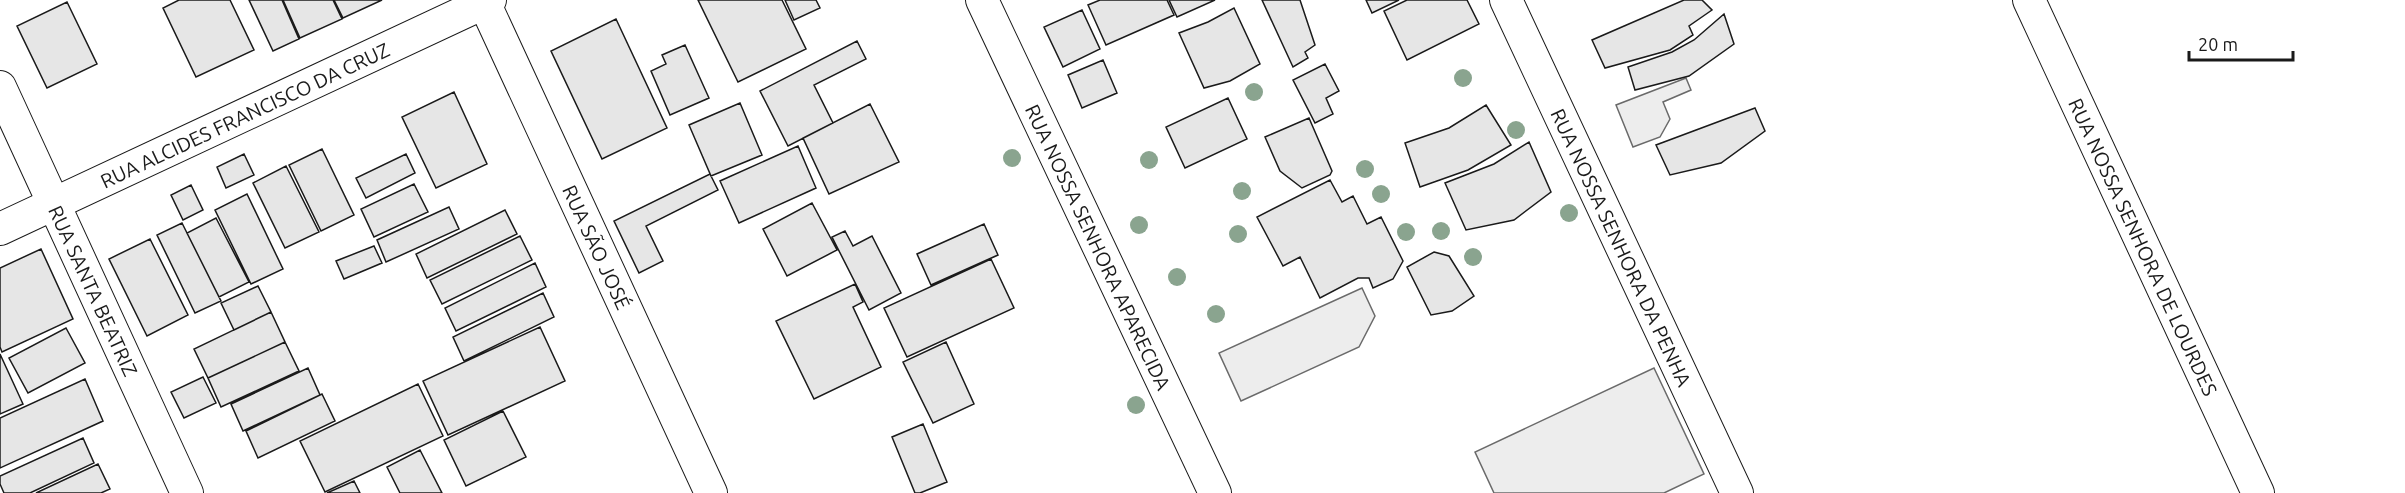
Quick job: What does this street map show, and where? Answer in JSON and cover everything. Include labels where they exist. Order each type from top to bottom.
[{"type":"street","name":"RUA NOSSA SENHORA APARECIDA","points":[[982,0],[1215,493]]},
{"type":"street","name":"RUA NOSSA SENHORA DA PENHA","points":[[1506,0],[1737,493]]},
{"type":"street","name":"RUA NOSSA SENHORA DE LOURDES","points":[[2029,0],[2258,493]]},
{"type":"street","name":"RUA ALCIDES FRANCISCO DA CRUZ","points":[[0,229],[486,1]]},
{"type":"street","name":"RUA SÃO JOSÉ","points":[[486,1],[711,493]]},
{"type":"street","name":"RUA SANTA BEATRIZ","points":[[0,87],[187,493]]},
{"type":"shaded area","points":[[1686,78],[1691,90],[1663,102],[1670,119],[1660,137],[1633,147],[1616,105]]},
{"type":"shaded area","points":[[1362,288],[1375,316],[1359,347],[1241,401],[1219,353]]},
{"type":"shaded area","points":[[1654,368],[1704,474],[1664,493],[1494,493],[1475,452]]},
{"type":"building","points":[[179,0],[230,0],[254,50],[196,77],[163,8]]},
{"type":"building","points":[[249,0],[282,0],[299,39],[273,51]]},
{"type":"building","points":[[283,0],[333,0],[342,19],[300,38]]},
{"type":"building","points":[[334,0],[382,0],[343,18]]},
{"type":"building","points":[[698,0],[782,0],[806,49],[738,82]]},
{"type":"building","points":[[785,0],[816,0],[820,8],[794,20]]},
{"type":"building","points":[[1100,0],[1167,0],[1174,15],[1106,45],[1088,5]]},
{"type":"building","points":[[1169,0],[1215,0],[1177,17]]},
{"type":"building","points":[[1262,0],[1300,0],[1315,45],[1305,52],[1308,58],[1293,67]]},
{"type":"building","points":[[1366,0],[1399,0],[1372,13]]},
{"type":"building","points":[[1407,0],[1467,0],[1479,24],[1407,60],[1384,11]]},
{"type":"building","points":[[1684,0],[1702,0],[1712,10],[1689,26],[1693,35],[1670,50],[1605,68],[1592,40]]},
{"type":"building","points":[[67,2],[97,64],[47,88],[17,26]]},
{"type":"building","points":[[1234,8],[1260,64],[1230,81],[1204,88],[1179,33],[1208,22]]},
{"type":"building","points":[[1082,10],[1100,49],[1063,67],[1044,27]]},
{"type":"building","points":[[1724,14],[1734,44],[1689,76],[1635,90],[1628,67],[1672,52],[1694,40]]},
{"type":"building","points":[[616,19],[667,128],[602,159],[551,51]]},
{"type":"building","points":[[857,41],[866,59],[814,85],[833,123],[788,146],[760,91]]},
{"type":"building","points":[[685,45],[709,98],[670,115],[651,71],[666,64],[662,55]]},
{"type":"building","points":[[1103,60],[1117,93],[1082,108],[1068,75]]},
{"type":"building","points":[[1325,64],[1339,91],[1326,98],[1333,114],[1315,123],[1293,80]]},
{"type":"building","points":[[454,92],[487,164],[436,188],[402,117]]},
{"type":"building","points":[[1228,98],[1247,139],[1185,168],[1166,127]]},
{"type":"building","points":[[740,103],[762,155],[711,176],[689,125]]},
{"type":"building","points":[[870,104],[899,162],[829,194],[803,138]]},
{"type":"building","points":[[1486,105],[1511,145],[1468,170],[1420,187],[1405,143],[1449,128]]},
{"type":"building","points":[[1755,108],[1765,131],[1721,163],[1670,175],[1656,145]]},
{"type":"building","points":[[1309,118],[1332,171],[1330,175],[1302,188],[1280,171],[1265,137]]},
{"type":"building","points":[[1529,142],[1551,192],[1514,220],[1466,230],[1445,183],[1494,164]]},
{"type":"building","points":[[798,146],[816,188],[739,223],[720,181]]},
{"type":"building","points":[[322,149],[354,215],[321,231],[289,165]]},
{"type":"building","points":[[244,154],[254,175],[226,188],[217,167]]},
{"type":"building","points":[[406,154],[415,173],[366,198],[356,178]]},
{"type":"building","points":[[286,166],[319,232],[285,248],[253,183]]},
{"type":"building","points":[[710,174],[718,190],[646,226],[663,261],[639,273],[614,221]]},
{"type":"building","points":[[1330,180],[1342,202],[1353,196],[1367,224],[1381,217],[1403,261],[1393,279],[1373,288],[1369,278],[1358,278],[1320,298],[1300,257],[1283,266],[1257,217]]},
{"type":"building","points":[[414,184],[428,212],[374,237],[361,209]]},
{"type":"building","points":[[191,185],[203,210],[183,220],[171,195]]},
{"type":"building","points":[[247,194],[283,269],[251,284],[215,210]]},
{"type":"building","points":[[812,203],[837,250],[787,276],[763,229]]},
{"type":"building","points":[[449,207],[459,229],[386,262],[377,240]]},
{"type":"building","points":[[505,210],[517,234],[427,278],[416,254]]},
{"type":"building","points":[[216,218],[249,282],[219,297],[187,233]]},
{"type":"building","points":[[182,223],[221,301],[195,313],[157,235]]},
{"type":"building","points":[[984,224],[998,255],[931,285],[917,254]]},
{"type":"building","points":[[845,231],[853,246],[872,236],[901,293],[869,310],[832,237]]},
{"type":"building","points":[[520,236],[532,260],[442,304],[430,280]]},
{"type":"building","points":[[150,239],[188,315],[147,336],[109,259]]},
{"type":"building","points":[[374,246],[382,263],[344,279],[336,261]]},
{"type":"building","points":[[41,249],[73,319],[2,352],[0,347],[0,268]]},
{"type":"building","points":[[1434,252],[1449,256],[1474,296],[1452,311],[1431,315],[1407,267]]},
{"type":"building","points":[[991,259],[1014,308],[907,357],[884,308]]},
{"type":"building","points":[[535,263],[546,287],[456,331],[445,308]]},
{"type":"building","points":[[855,284],[863,302],[853,307],[881,367],[814,399],[776,321]]},
{"type":"building","points":[[258,286],[271,312],[234,330],[221,303]]},
{"type":"building","points":[[543,293],[554,317],[464,361],[453,337]]},
{"type":"building","points":[[271,312],[285,342],[208,378],[194,349]]},
{"type":"building","points":[[540,327],[565,381],[448,435],[423,381]]},
{"type":"building","points":[[66,328],[85,363],[28,393],[9,358]]},
{"type":"building","points":[[285,342],[299,371],[221,407],[208,378]]},
{"type":"building","points":[[946,342],[974,404],[933,423],[903,362]]},
{"type":"building","points":[[0,354],[23,404],[0,414]]},
{"type":"building","points":[[308,368],[320,395],[243,431],[231,404]]},
{"type":"building","points":[[203,377],[216,403],[184,418],[171,392]]},
{"type":"building","points":[[85,379],[103,421],[0,468],[0,418]]},
{"type":"building","points":[[418,384],[443,436],[325,492],[300,441]]},
{"type":"building","points":[[322,394],[335,421],[258,458],[246,431]]},
{"type":"building","points":[[503,411],[526,457],[466,486],[444,440]]},
{"type":"building","points":[[923,424],[947,482],[915,493],[892,437]]},
{"type":"building","points":[[83,438],[94,463],[30,493],[4,493],[0,484],[0,476]]},
{"type":"building","points":[[420,450],[442,493],[400,493],[387,467]]},
{"type":"building","points":[[98,464],[110,489],[101,493],[36,493]]},
{"type":"building","points":[[354,481],[360,493],[327,493]]}]
